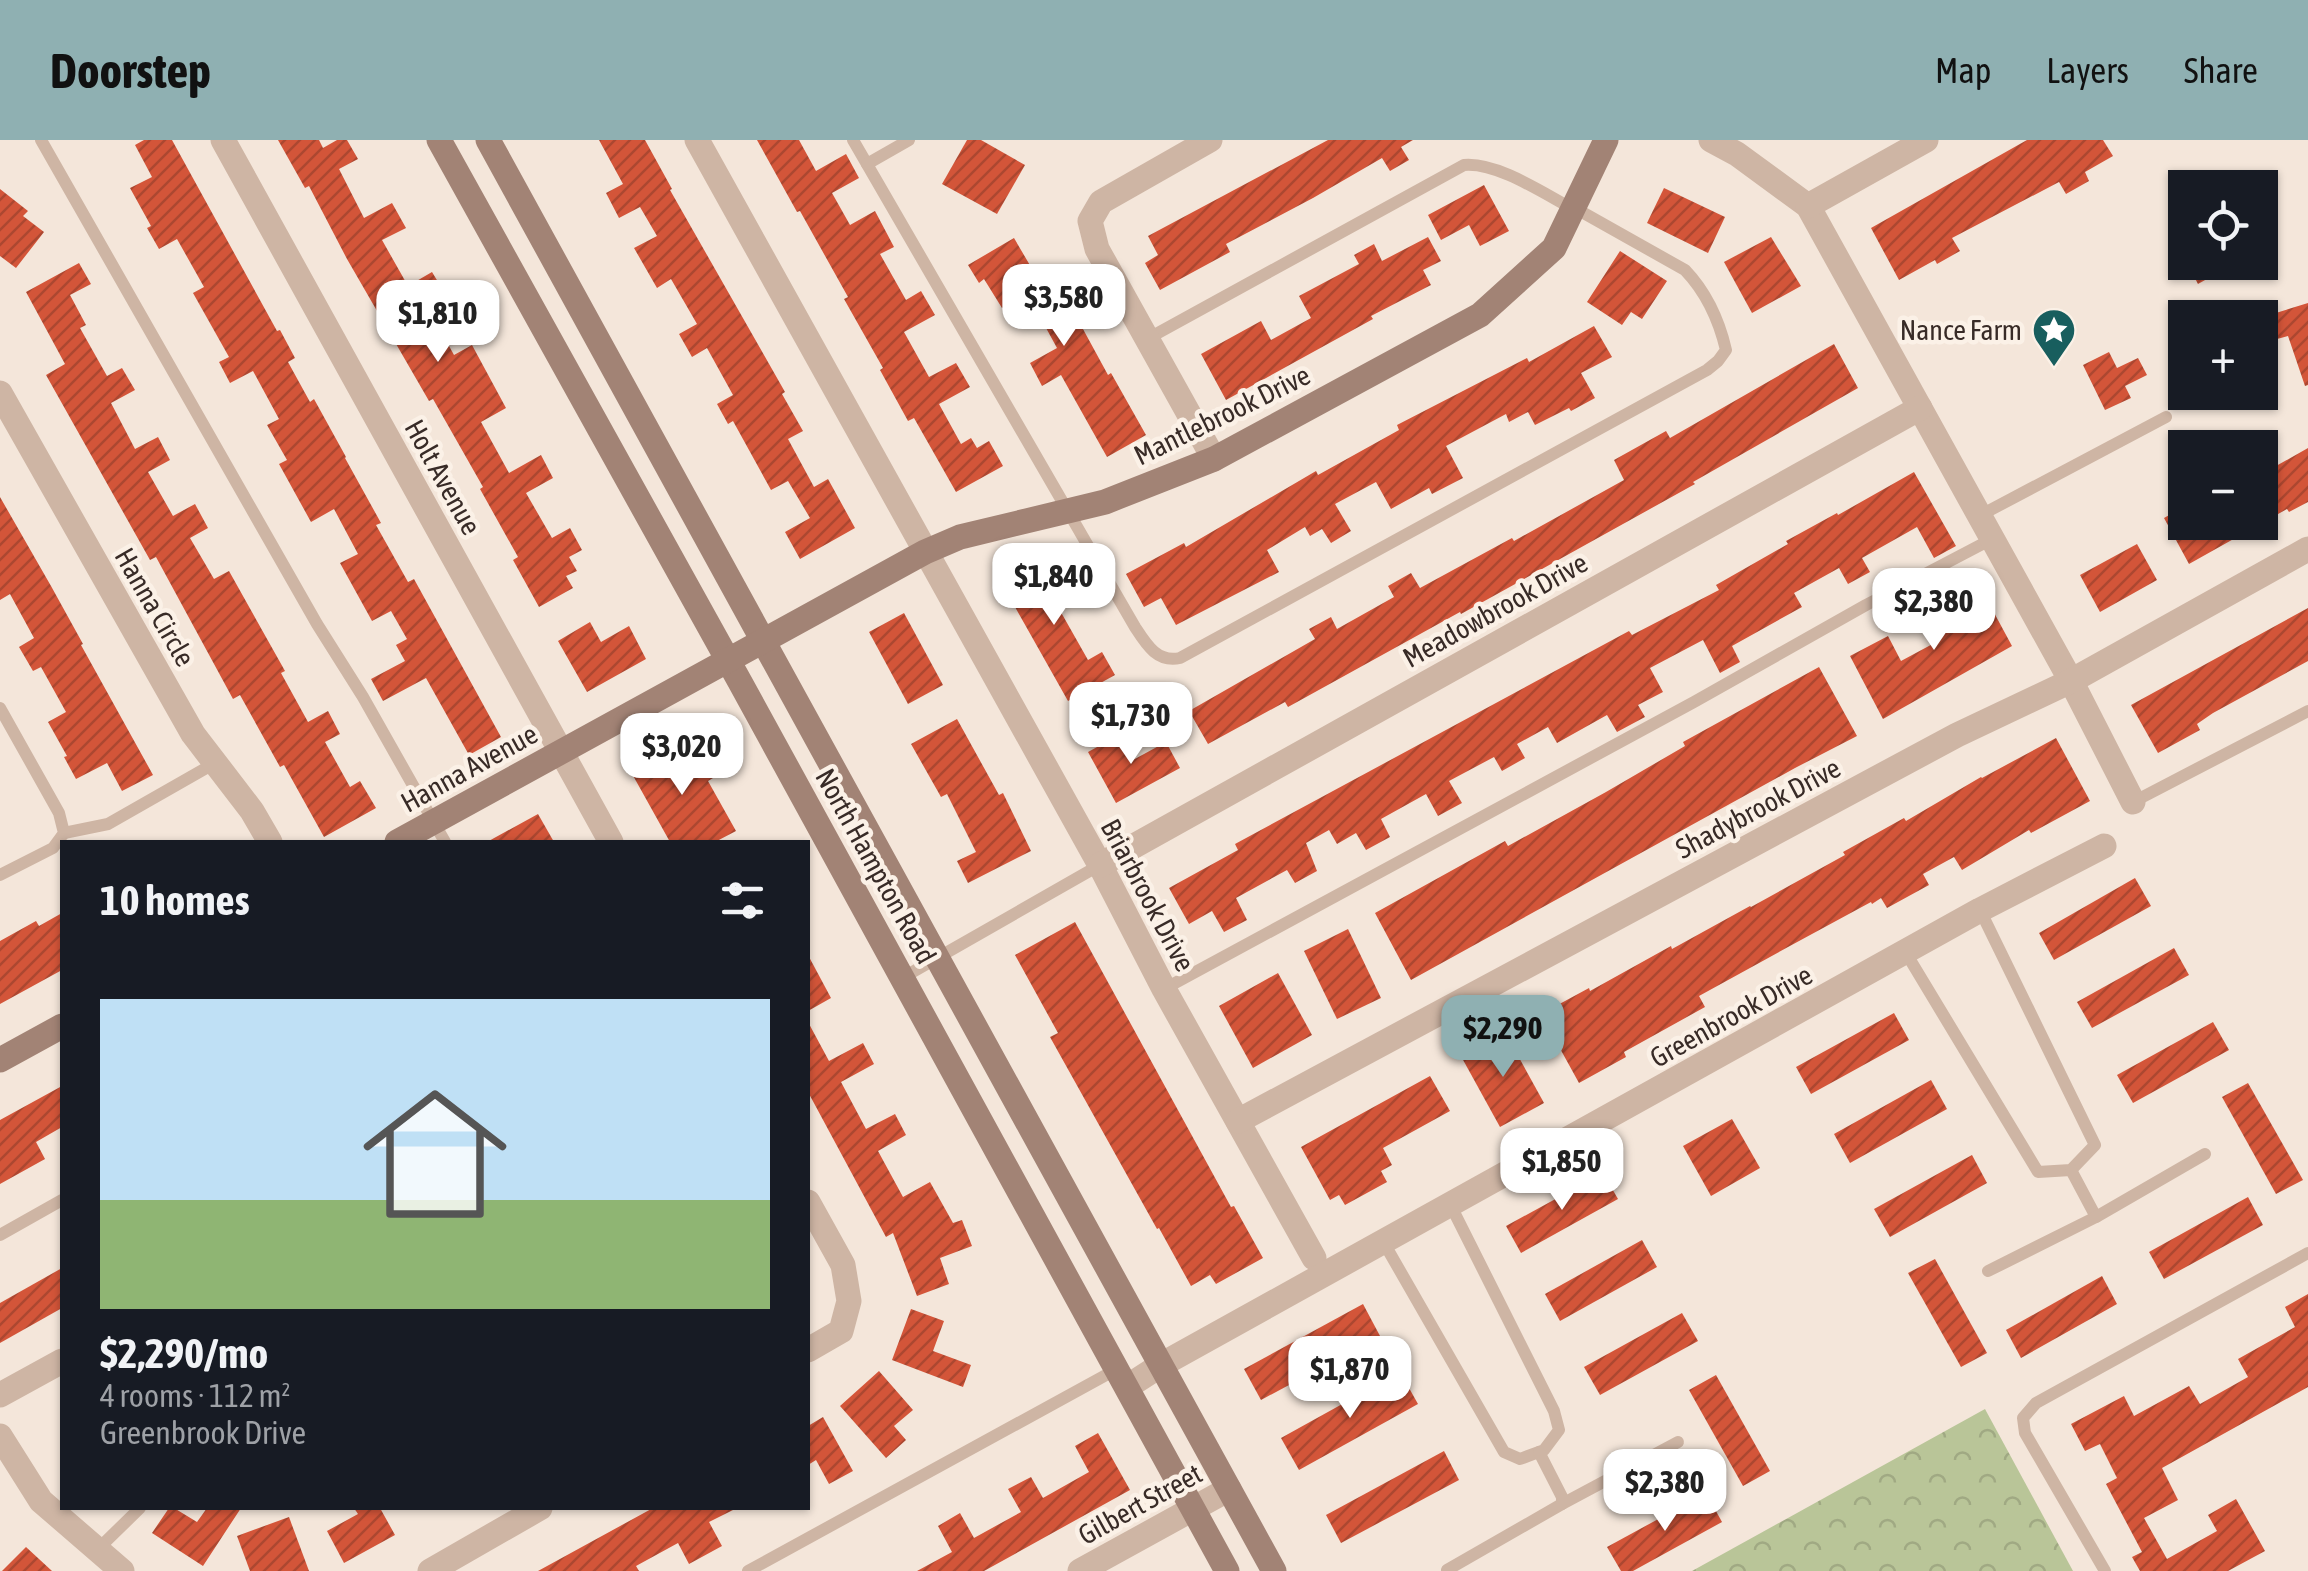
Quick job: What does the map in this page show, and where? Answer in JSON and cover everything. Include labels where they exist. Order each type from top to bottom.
[{"type":"main road","name":"North Hampton Road","points":[[439,140],[1227,1571]]},
{"type":"main road","name":"North Hampton Road","points":[[488,140],[1274,1571]]},
{"type":"main road","name":"Mantlebrook Drive","points":[[728,660],[925,552],[960,537],[1105,502],[1214,459],[1480,315],[1554,248],[1606,140]]},
{"type":"main road","name":"Hanna Avenue","points":[[405,840],[439,832],[562,752],[728,660]]},
{"type":"main road","points":[[0,1060],[60,1027]]},
{"type":"street","name":"Holt Avenue","points":[[222,140],[609,840]]},
{"type":"street","name":"Briarbrook Drive","points":[[697,140],[1314,1258]]},
{"type":"street","points":[[1210,140],[1100,202],[1090,221],[1097,249],[1214,459]]},
{"type":"street","points":[[1711,140],[1737,154],[1808,206],[2134,802]]},
{"type":"street","points":[[1808,206],[1926,140]]},
{"type":"street","name":"Hanna Circle","points":[[0,393],[193,734],[252,810],[269,840]]},
{"type":"street","name":"Meadowbrook Drive","points":[[1100,865],[1920,408]]},
{"type":"street","name":"Shadybrook Drive","points":[[1238,1121],[1956,735],[2071,681],[2308,548]]},
{"type":"street","name":"Greenbrook Drive","points":[[1122,1378],[1161,1365],[1980,910],[2104,846]]},
{"type":"street","points":[[810,1206],[843,1266],[849,1301],[841,1331],[811,1347]]},
{"type":"street","points":[[0,1395],[60,1363]]},
{"type":"street","points":[[0,1436],[41,1501],[122,1571]]},
{"type":"street","name":"Gilbert Street","points":[[1080,1571],[1229,1489]]},
{"type":"street","points":[[430,1571],[537,1510]]},
{"type":"lane","points":[[41,140],[439,832]]},
{"type":"lane","points":[[854,140],[1150,650],[1171,660],[1718,362],[1726,350],[1720,327],[1697,283],[1685,270],[1573,208],[1477,164],[1464,165],[1147,339]]},
{"type":"lane","points":[[866,164],[909,140]]},
{"type":"lane","points":[[1980,516],[2166,417]]},
{"type":"lane","points":[[1164,989],[1992,539]]},
{"type":"lane","points":[[0,708],[59,813],[64,833]]},
{"type":"lane","points":[[2134,802],[2308,711]]},
{"type":"lane","points":[[0,875],[52,848],[64,833],[108,824],[216,763]]},
{"type":"lane","points":[[902,978],[1100,865]]},
{"type":"lane","points":[[1906,953],[2038,1172],[2070,1170],[2095,1146],[1980,910]]},
{"type":"lane","points":[[1988,1271],[2096,1217],[2205,1154]]},
{"type":"lane","points":[[2070,1170],[2096,1217]]},
{"type":"lane","points":[[0,1235],[60,1201]]},
{"type":"lane","points":[[1384,1243],[1504,1452],[1520,1458],[1544,1450],[1558,1430],[1554,1411],[1451,1206]]},
{"type":"lane","points":[[2105,1571],[2025,1433],[2023,1418],[2036,1404],[2308,1253]]},
{"type":"lane","points":[[748,1571],[1122,1378]]},
{"type":"lane","points":[[1447,1570],[1678,1442]]},
{"type":"lane","points":[[1539,1452],[1562,1496],[1562,1504]]},
{"type":"lane","points":[[97,1550],[138,1510]]},
{"type":"green space","points":[[1985,1409],[2073,1571],[1692,1571]]},
{"type":"building","points":[[144,140],[172,140],[295,358],[288,362],[346,457],[381,523],[376,525],[408,582],[414,579],[501,737],[469,755],[426,678],[383,701],[371,679],[405,661],[396,645],[407,639],[391,611],[372,621],[340,563],[358,554],[334,509],[311,522],[279,464],[287,460],[267,425],[279,419],[253,371],[230,383],[219,362],[229,357],[193,293],[204,287],[177,239],[159,249],[147,228],[151,226],[130,188],[152,177],[135,145]]},
{"type":"building","points":[[278,140],[319,140],[323,148],[337,140],[347,140],[358,159],[339,169],[364,218],[392,203],[406,228],[382,240],[408,286],[432,272],[446,295],[427,306],[454,355],[472,345],[506,408],[481,422],[509,473],[541,455],[553,478],[526,493],[552,538],[570,528],[582,550],[569,557],[577,571],[566,576],[573,588],[539,607],[513,560],[518,557],[480,489],[483,487],[433,399],[429,401],[309,186],[305,188]]},
{"type":"building","points":[[599,140],[645,140],[785,392],[782,394],[803,431],[788,439],[814,487],[828,479],[855,528],[800,559],[785,532],[810,518],[788,481],[771,490],[733,421],[728,424],[717,404],[733,395],[707,348],[692,357],[679,334],[697,324],[671,279],[657,288],[634,248],[657,236],[640,207],[619,218],[606,193],[623,184]]},
{"type":"building","points":[[757,140],[799,140],[816,171],[846,154],[859,178],[832,193],[850,225],[875,211],[894,247],[880,254],[906,300],[921,291],[935,315],[904,332],[929,377],[956,363],[970,387],[939,404],[961,444],[971,438],[977,448],[989,441],[1003,466],[956,492],[914,418],[908,421],[844,299],[848,297]]},
{"type":"building","points":[[967,140],[981,140],[1025,165],[997,214],[942,184]]},
{"type":"building","points":[[1328,140],[1413,140],[1401,147],[1409,160],[1390,171],[1382,158],[1226,244],[1230,252],[1160,290],[1145,263],[1158,255],[1148,236]]},
{"type":"building","points":[[2027,140],[2103,140],[2113,156],[2085,172],[2089,181],[2066,194],[2059,182],[1952,238],[1960,251],[1899,280],[1871,228]]},
{"type":"building","points":[[1484,185],[1509,231],[1480,246],[1469,225],[1441,240],[1428,215]]},
{"type":"building","points":[[1664,188],[1725,217],[1708,253],[1647,223]]},
{"type":"building","points":[[0,189],[28,211],[23,216],[44,232],[16,268],[0,256]]},
{"type":"building","points":[[1428,237],[1441,261],[1423,270],[1431,285],[1226,400],[1201,354],[1261,321],[1271,340],[1311,318],[1299,296],[1359,264],[1354,255],[1374,244],[1382,261]]},
{"type":"building","points":[[1771,237],[1801,286],[1752,313],[1724,262]]},
{"type":"building","points":[[1014,238],[1052,303],[1065,296],[1146,435],[1107,457],[1061,375],[1042,386],[1030,363],[1057,348],[1027,293],[1002,308],[984,279],[979,283],[968,265]]},
{"type":"building","points":[[1620,251],[1667,281],[1642,319],[1631,312],[1622,325],[1587,302]]},
{"type":"building","points":[[79,263],[91,284],[70,295],[86,325],[80,328],[107,376],[122,368],[135,390],[111,403],[135,449],[158,437],[170,460],[148,472],[173,516],[195,504],[208,528],[190,538],[214,579],[229,571],[285,671],[281,673],[308,722],[328,711],[340,734],[325,742],[350,787],[360,781],[376,808],[324,837],[240,695],[233,699],[156,557],[150,560],[46,375],[65,364],[26,292]]},
{"type":"building","points":[[2308,303],[2308,385],[2305,386],[2288,336],[2278,339],[2278,312]]},
{"type":"building","points":[[1594,326],[1612,357],[1581,373],[1595,398],[1535,425],[1528,412],[1509,422],[1506,414],[1446,446],[1463,478],[1432,494],[1429,488],[1391,509],[1376,482],[1335,504],[1351,531],[1331,543],[1322,529],[1310,536],[1305,527],[1267,550],[1279,572],[1176,625],[1161,598],[1144,607],[1126,574],[1184,543],[1186,547],[1316,471],[1318,475],[1399,430],[1397,425]]},
{"type":"building","points":[[1834,344],[1858,388],[1461,614],[1288,707],[1285,702],[1208,744],[1189,711],[1315,639],[1309,629],[1331,617],[1337,629],[1394,597],[1388,586],[1411,573],[1420,588],[1512,538],[1514,541],[1624,480],[1614,460],[1666,431],[1670,438]]},
{"type":"building","points":[[2109,352],[2117,368],[2138,358],[2147,375],[2125,386],[2131,398],[2105,410],[2083,365]]},
{"type":"building","points":[[2308,448],[2308,502],[2278,514],[2278,465]]},
{"type":"building","points":[[1914,472],[1956,546],[1934,558],[1917,527],[1862,558],[1870,572],[1848,584],[1839,568],[1794,593],[1802,607],[1732,646],[1740,662],[1720,673],[1703,640],[1650,668],[1663,692],[1638,705],[1645,717],[1617,732],[1607,715],[1557,743],[1548,727],[1517,744],[1525,758],[1502,771],[1494,757],[1449,781],[1462,803],[1438,816],[1426,794],[1381,819],[1390,837],[1366,850],[1356,833],[1337,844],[1329,830],[1306,843],[1317,871],[1295,883],[1287,870],[1236,898],[1247,920],[1224,932],[1212,911],[1189,924],[1169,888],[1238,850],[1235,844],[1629,631],[1632,635],[1719,590],[1716,585],[1788,544],[1786,541]]},
{"type":"building","points":[[0,497],[153,775],[122,791],[107,763],[76,779],[48,722],[66,712],[41,667],[33,671],[19,647],[34,638],[10,594],[0,600]]},
{"type":"building","points":[[2176,540],[2232,540],[2189,564]]},
{"type":"building","points":[[2137,544],[2157,580],[2100,612],[2080,575]]},
{"type":"building","points":[[1030,557],[1044,583],[1064,573],[1077,597],[1058,607],[1088,660],[1102,652],[1115,675],[1068,701],[997,575]]},
{"type":"building","points":[[1978,583],[2012,646],[1883,719],[1850,656],[1888,636],[1901,661],[1940,640],[1925,612]]},
{"type":"building","points":[[2308,608],[2308,661],[2213,713],[2197,724],[2200,730],[2158,753],[2131,705]]},
{"type":"building","points":[[904,613],[943,685],[908,704],[869,632]]},
{"type":"building","points":[[590,622],[601,642],[629,626],[646,659],[587,692],[558,641]]},
{"type":"building","points":[[1819,667],[1857,736],[1411,980],[1375,913],[1505,841],[1508,846],[1606,792],[1685,746],[1683,742]]},
{"type":"building","points":[[957,719],[999,795],[1003,793],[1031,851],[968,883],[957,861],[976,852],[947,794],[941,797],[911,744]]},
{"type":"building","points":[[1119,735],[1133,760],[1166,742],[1180,768],[1116,803],[1088,752]]},
{"type":"building","points":[[2056,738],[2090,801],[2031,833],[2029,830],[1962,870],[1954,857],[1923,874],[1929,885],[1887,908],[1881,898],[1871,902],[1699,996],[1705,1007],[1624,1052],[1626,1057],[1579,1083],[1541,1014],[1751,907],[1904,818],[1906,821]]},
{"type":"building","points":[[656,747],[668,769],[699,752],[713,778],[708,781],[736,831],[719,840],[669,840],[626,763]]},
{"type":"building","points":[[538,814],[553,840],[491,840]]},
{"type":"building","points":[[2135,878],[2151,906],[2054,960],[2039,933]]},
{"type":"building","points":[[60,914],[60,971],[0,1004],[0,941],[36,921],[39,926]]},
{"type":"building","points":[[1075,922],[1231,1207],[1234,1206],[1263,1258],[1216,1284],[1210,1275],[1191,1286],[1050,1037],[1058,1033],[1015,955]]},
{"type":"building","points":[[1348,929],[1381,998],[1337,1019],[1304,951]]},
{"type":"building","points":[[2174,948],[2189,975],[2092,1028],[2077,1002]]},
{"type":"building","points":[[810,959],[831,998],[810,1010]]},
{"type":"building","points":[[1278,973],[1312,1035],[1253,1068],[1219,1006]]},
{"type":"building","points":[[1894,1013],[1909,1040],[1811,1094],[1796,1067]]},
{"type":"building","points":[[2213,1022],[2229,1050],[2133,1103],[2117,1075]]},
{"type":"building","points":[[810,1026],[829,1061],[863,1043],[874,1064],[841,1082],[866,1129],[895,1114],[906,1135],[878,1151],[903,1197],[930,1182],[953,1223],[962,1220],[972,1246],[940,1258],[949,1284],[917,1296],[893,1233],[886,1237],[810,1096]]},
{"type":"building","points":[[1506,1034],[1544,1103],[1500,1127],[1462,1058]]},
{"type":"building","points":[[1430,1076],[1450,1111],[1383,1148],[1392,1165],[1381,1171],[1387,1182],[1345,1205],[1339,1195],[1330,1200],[1301,1147]]},
{"type":"building","points":[[1931,1080],[1947,1109],[1850,1163],[1834,1134]]},
{"type":"building","points":[[2248,1083],[2303,1180],[2276,1194],[2222,1097]]},
{"type":"building","points":[[60,1087],[60,1128],[36,1142],[45,1159],[0,1184],[0,1120]]},
{"type":"building","points":[[1732,1119],[1760,1168],[1711,1196],[1683,1146]]},
{"type":"building","points":[[1972,1155],[1987,1183],[1890,1237],[1874,1209]]},
{"type":"building","points":[[1603,1173],[1618,1199],[1521,1253],[1506,1226]]},
{"type":"building","points":[[2248,1197],[2263,1225],[2164,1279],[2149,1252]]},
{"type":"building","points":[[1642,1240],[1657,1267],[1560,1321],[1545,1294]]},
{"type":"building","points":[[1935,1259],[1987,1353],[1961,1367],[1908,1273]]},
{"type":"building","points":[[60,1269],[60,1309],[0,1343],[0,1303]]},
{"type":"building","points":[[2102,1276],[2117,1304],[2021,1358],[2006,1330]]},
{"type":"building","points":[[2308,1294],[2308,1387],[2162,1468],[2178,1500],[2144,1518],[2167,1559],[2217,1531],[2208,1515],[2236,1499],[2265,1551],[2228,1571],[2140,1571],[2132,1557],[2142,1552],[2106,1484],[2117,1478],[2100,1444],[2085,1451],[2071,1424],[2124,1396],[2134,1416],[2189,1386],[2200,1404],[2248,1377],[2238,1359],[2295,1327],[2285,1307]]},
{"type":"building","points":[[1363,1304],[1380,1336],[1261,1400],[1244,1369]]},
{"type":"building","points":[[911,1309],[944,1321],[933,1351],[971,1365],[963,1387],[892,1360]]},
{"type":"building","points":[[1682,1313],[1698,1341],[1600,1395],[1584,1367]]},
{"type":"building","points":[[879,1371],[913,1410],[894,1426],[906,1440],[886,1458],[840,1406]]},
{"type":"building","points":[[1400,1372],[1418,1404],[1299,1470],[1281,1438]]},
{"type":"building","points":[[1716,1375],[1770,1471],[1743,1486],[1689,1390]]},
{"type":"building","points":[[823,1417],[853,1471],[829,1484],[816,1460],[810,1464],[810,1425]]},
{"type":"building","points":[[1098,1433],[1130,1490],[984,1571],[917,1571],[952,1552],[938,1526],[960,1513],[974,1538],[1021,1512],[1008,1489],[1031,1477],[1043,1498],[1089,1472],[1075,1446]]},
{"type":"building","points":[[1444,1451],[1459,1480],[1341,1543],[1326,1515]]},
{"type":"building","points":[[1706,1493],[1722,1522],[1633,1571],[1621,1571],[1607,1547]]},
{"type":"building","points":[[168,1510],[177,1510],[197,1522],[206,1510],[240,1510],[203,1566],[152,1533]]},
{"type":"building","points":[[355,1510],[381,1510],[395,1535],[344,1563],[327,1531],[358,1514]]},
{"type":"building","points":[[649,1510],[733,1510],[709,1522],[722,1546],[689,1564],[678,1543],[636,1566],[639,1571],[538,1571]]},
{"type":"building","points":[[289,1517],[309,1571],[250,1571],[237,1536]]},
{"type":"building","points":[[26,1547],[52,1571],[2,1571]]},
{"type":"place","name":"Nance Farm","points":[[2054,368]]}]
